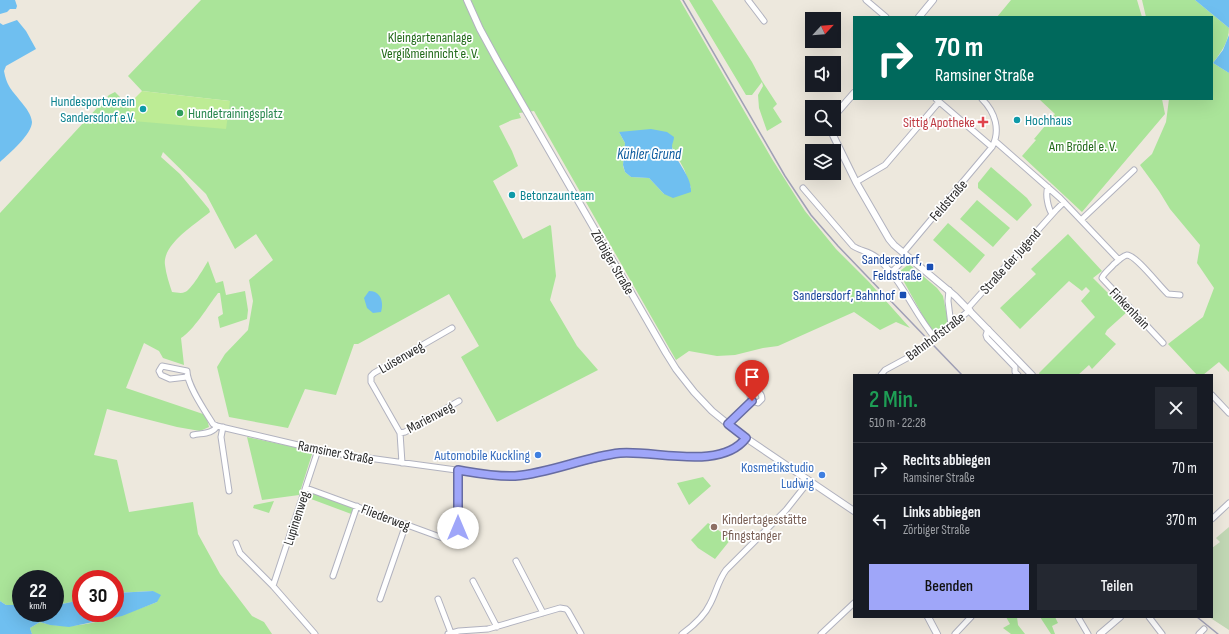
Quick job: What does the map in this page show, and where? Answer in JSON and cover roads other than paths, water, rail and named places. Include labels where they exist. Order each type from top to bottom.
[{"type":"street","name":"Zörbiger Straße","points":[[468,0],[480,29],[498,62],[666,354],[679,373],[694,392],[728,424],[746,438],[853,510]]},
{"type":"street","points":[[748,0],[764,21]]},
{"type":"street","points":[[866,0],[885,16]]},
{"type":"street","points":[[919,16],[933,0]]},
{"type":"street","points":[[841,108],[853,94]]},
{"type":"street","points":[[856,182],[885,165],[938,100],[992,147]]},
{"type":"street","points":[[983,100],[989,106],[995,118],[995,142],[1064,202],[1119,260],[1127,255],[1131,256],[1168,294],[1180,295]]},
{"type":"street","points":[[833,136],[856,182],[889,239],[905,255],[949,290],[969,309],[1031,374]]},
{"type":"street","name":"Feldstraße","points":[[891,273],[995,142]]},
{"type":"street","points":[[1082,220],[1134,170]]},
{"type":"street","points":[[1048,187],[1047,192],[1049,210],[1052,214]]},
{"type":"street","points":[[803,188],[853,246],[861,251],[873,255],[891,273],[903,287],[928,330],[935,338]]},
{"type":"street","name":"Straße der Jugend","points":[[969,309],[1064,202]]},
{"type":"street","name":"Finkenhain","points":[[1119,260],[1102,278],[1163,343]]},
{"type":"street","points":[[949,290],[948,301],[951,325]]},
{"type":"street","name":"Bahnhofstraße","points":[[882,374],[885,370],[909,357],[930,342],[969,309]]},
{"type":"street","name":"Luisenweg","points":[[402,463],[400,432],[371,382],[371,376],[452,328]]},
{"type":"street","points":[[988,329],[986,335],[987,338],[1015,367],[1015,372],[1017,374]]},
{"type":"street","points":[[1015,367],[1022,364]]},
{"type":"street","points":[[187,377],[170,379],[161,375],[159,371],[162,366],[187,371],[187,377],[213,424],[217,426],[215,430],[210,432],[193,434]]},
{"type":"street","points":[[1213,396],[1229,412]]},
{"type":"street","name":"Marienweg","points":[[400,432],[405,432],[459,401]]},
{"type":"street","points":[[728,424],[752,401]]},
{"type":"street","name":"Ramsiner Straße","points":[[217,426],[345,456],[493,475],[515,476],[622,453],[707,457],[736,448],[746,438]]},
{"type":"street","points":[[223,427],[221,437],[229,491]]},
{"type":"street","name":"Lupinenweg","points":[[273,586],[318,450]]},
{"type":"street","name":"Fliederweg","points":[[306,488],[445,538],[458,528],[458,470]]},
{"type":"street","points":[[682,634],[696,623],[707,610],[719,580],[726,570],[786,510],[809,481]]},
{"type":"street","points":[[1213,518],[1229,503]]},
{"type":"street","points":[[333,576],[357,506]]},
{"type":"street","points":[[380,600],[406,524]]},
{"type":"street","points":[[236,543],[240,553],[273,586],[315,634]]},
{"type":"street","points":[[516,561],[543,613]]},
{"type":"street","points":[[473,581],[497,627]]},
{"type":"street","points":[[438,599],[449,634],[460,631],[483,630],[497,627],[560,608],[566,609],[580,634]]},
{"type":"street","points":[[821,634],[853,603]]},
{"type":"street","points":[[929,618],[937,634]]},
{"type":"street","points":[[955,634],[970,618]]},
{"type":"street","points":[[1079,618],[1088,634]]},
{"type":"street","points":[[1100,634],[1119,618]]},
{"type":"street","points":[[1150,618],[1162,634]]},
{"type":"street","points":[[1199,634],[1204,629]]},
{"type":"water","points":[[0,0],[15,0],[17,6],[16,9],[10,9],[7,12],[0,14]]},
{"type":"water","points":[[1195,0],[1229,0],[1229,28]]},
{"type":"water","points":[[17,20],[26,31],[36,49],[6,66],[4,71],[8,85],[28,111],[32,122],[31,127],[24,138],[0,162],[0,23],[3,25]]},
{"type":"water","points":[[1229,35],[1229,73],[1213,63],[1223,50]]},
{"type":"water","name":"Kühler Grund","points":[[651,129],[667,132],[674,137],[672,146],[673,151],[689,179],[691,192],[673,198],[664,194],[649,178],[631,177],[625,172],[623,165],[625,143],[619,132]]},
{"type":"water","points":[[369,291],[373,291],[381,298],[381,312],[373,313],[367,308],[364,298]]},
{"type":"water","points":[[153,591],[161,595],[157,602],[124,615],[124,593]]},
{"type":"water","points":[[0,601],[6,605],[12,605],[12,622],[40,622],[30,628],[32,634],[0,634]]},
{"type":"water","points":[[72,602],[72,622],[93,622],[69,627],[50,625],[40,622],[64,622],[64,604]]},
{"type":"railway","points":[[683,0],[785,176],[811,215],[838,246],[961,374]]},
{"type":"railway","points":[[1198,618],[1218,634]]},
{"type":"place","name":"Hundesportverein Sandersdorf e.V.","points":[[143,109]]},
{"type":"place","name":"Hundetrainingsplatz","points":[[180,113]]},
{"type":"place","name":"Hochhaus","points":[[1017,120]]},
{"type":"place","name":"Sittig Apotheke","points":[[983,122]]},
{"type":"place","name":"Betonzaunteam","points":[[512,195]]},
{"type":"place","name":"Sandersdorf, Feldstraße","points":[[930,267]]},
{"type":"place","name":"Sandersdorf, Bahnhof","points":[[903,295]]},
{"type":"place","name":"Automobile Kuckling","points":[[538,455]]},
{"type":"place","name":"Kosmetikstudio Ludwig","points":[[822,475]]},
{"type":"place","name":"Kindertagesstätte Pfingstanger","points":[[714,527]]},
{"type":"park label","name":"Kleingartenanlage Vergißmeinnicht e. V.","points":[[430,46]]},
{"type":"park label","name":"Am Brödel e. V.","points":[[1083,146]]}]
